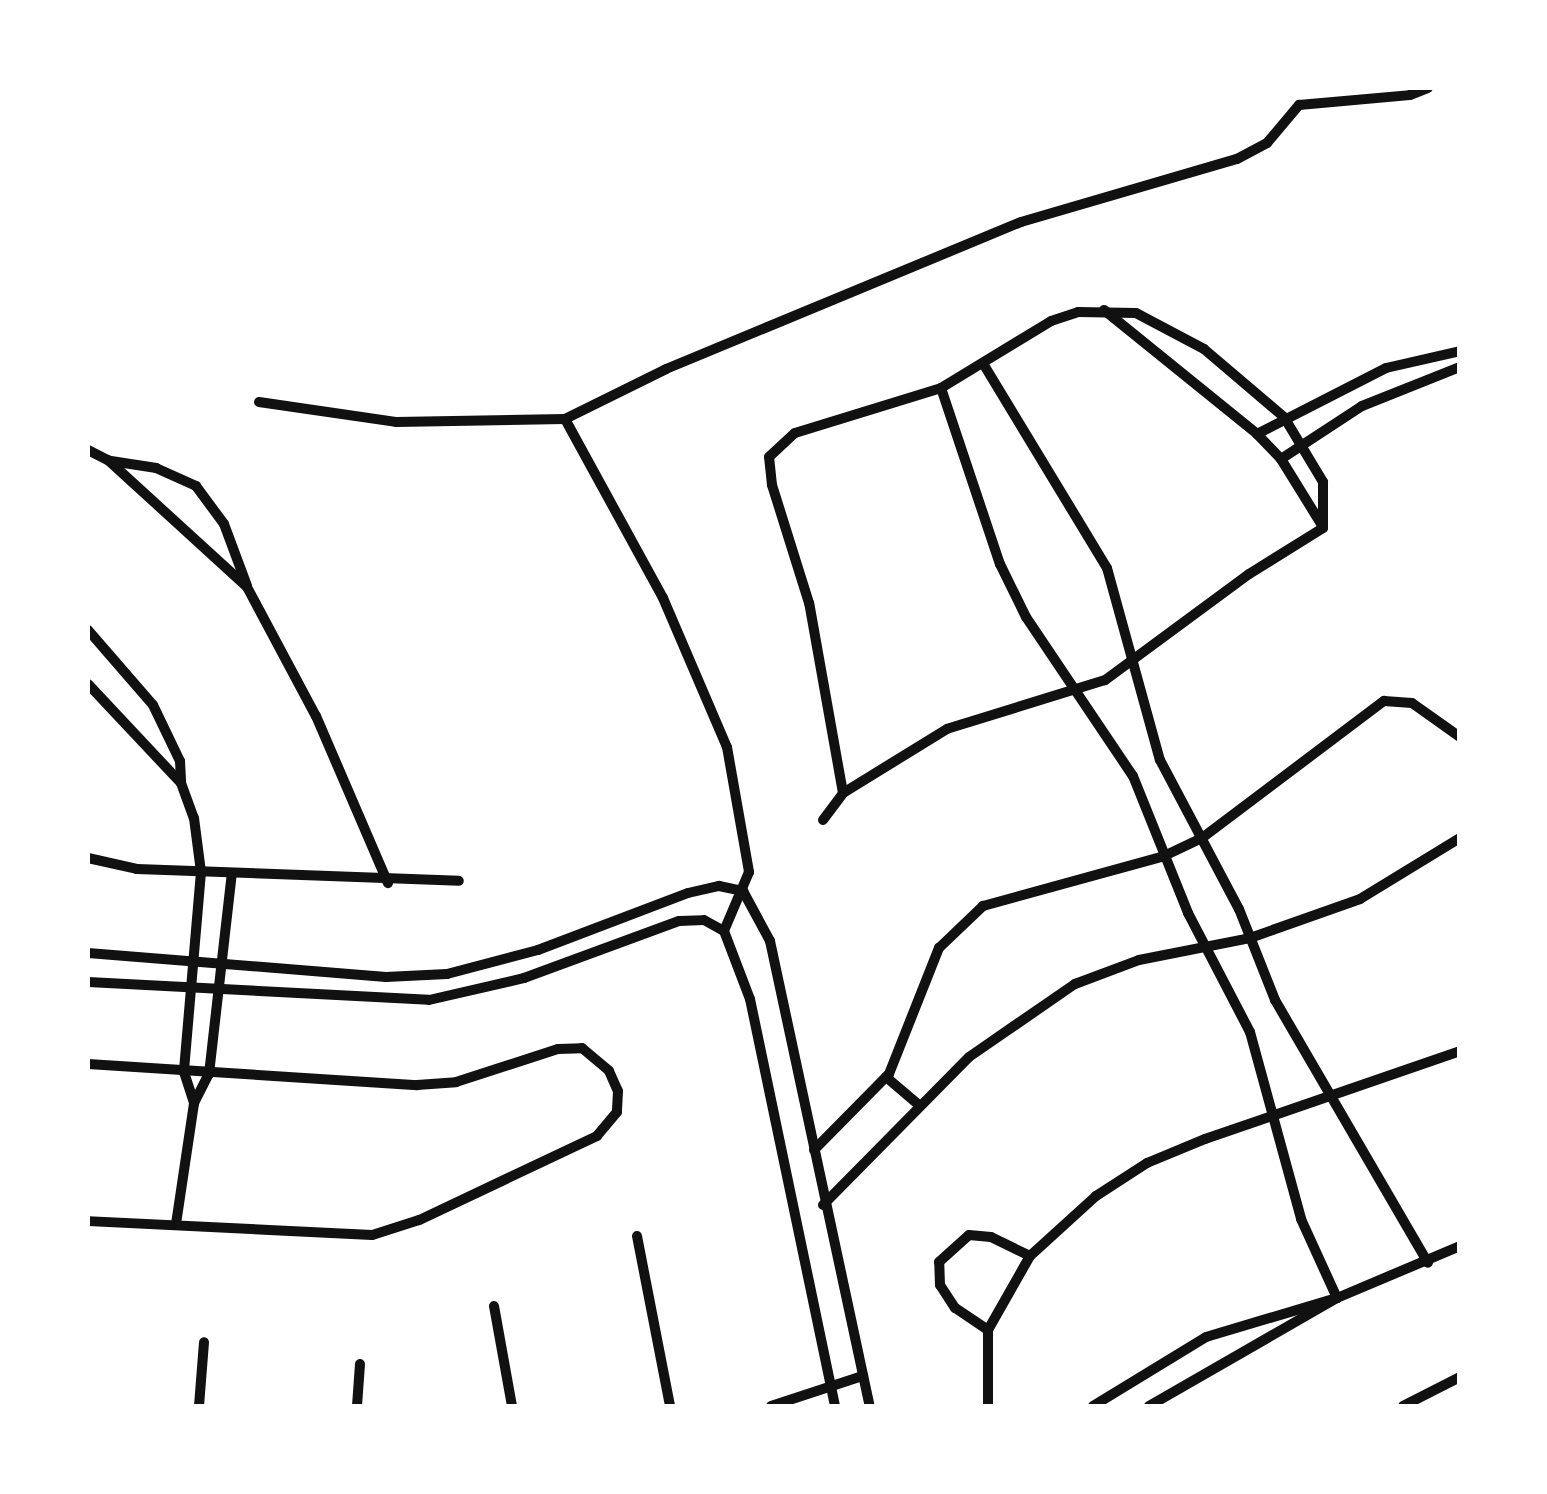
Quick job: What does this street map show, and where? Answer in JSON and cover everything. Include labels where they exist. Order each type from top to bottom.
[{"type":"street","points":[[259,402],[396,422],[565,419],[666,368],[1021,222],[1237,159],[1267,143],[1299,104],[1410,95],[1428,88]]},
{"type":"street","points":[[1104,310],[1258,434],[1281,459],[1323,528]]},
{"type":"street","points":[[823,820],[843,793],[947,730],[993,710],[1077,692],[1133,661],[1248,574],[1323,528],[1328,502],[1302,443],[1284,417],[1204,348],[1136,313],[1104,310],[1051,320],[984,365],[941,388],[795,434],[769,457],[772,485],[809,603],[843,793]]},
{"type":"street","points":[[1258,434],[1284,417],[1386,368],[1460,352]]},
{"type":"street","points":[[984,365],[1107,568],[1160,760],[1328,1098],[1428,1263]]},
{"type":"street","points":[[1281,459],[1362,406],[1460,367]]},
{"type":"street","points":[[941,388],[1000,564],[1133,776],[1164,856],[1250,1032],[1301,1219],[1337,1298]]},
{"type":"street","points":[[565,419],[663,598],[721,732],[746,837],[749,872],[724,932]]},
{"type":"street","points":[[88,450],[108,460],[248,587]]},
{"type":"street","points":[[108,460],[156,468],[196,486],[224,524],[248,587],[316,716],[388,883]]},
{"type":"street","points":[[88,630],[154,705],[176,749],[181,783],[194,818],[201,872],[184,1072],[194,1102]]},
{"type":"street","points":[[88,684],[181,783]]},
{"type":"street","points":[[814,1150],[886,1077],[939,948],[984,906],[1164,856],[1202,838],[1384,700],[1412,704],[1460,737]]},
{"type":"street","points":[[822,1205],[919,1105],[1013,1022],[1075,984],[1206,944],[1250,938],[1360,899],[1460,838]]},
{"type":"street","points":[[88,858],[201,872],[388,883],[459,881]]},
{"type":"street","points":[[176,1224],[194,1102],[209,1074],[214,992],[232,873]]},
{"type":"street","points":[[88,954],[386,977],[448,974],[538,950],[688,893],[719,886],[743,891],[770,941],[822,1205],[870,1406]]},
{"type":"street","points":[[88,982],[192,991],[429,1000],[524,978],[679,921],[704,920],[724,932],[750,998],[835,1406]]},
{"type":"street","points":[[88,1064],[417,1084],[456,1082],[558,1049],[582,1048],[610,1071],[618,1112],[607,1128],[580,1145],[372,1234],[324,1237],[88,1220]]},
{"type":"street","points":[[988,1406],[988,1330],[1030,1256],[1096,1196],[1147,1163],[1460,1051]]},
{"type":"street","points":[[886,1077],[919,1105]]},
{"type":"street","points":[[988,1330],[956,1308],[940,1286],[939,1262],[969,1235],[991,1237],[1030,1256]]},
{"type":"street","points":[[637,1236],[670,1406]]},
{"type":"street","points":[[1093,1406],[1206,1338],[1337,1298],[1428,1263],[1460,1246]]},
{"type":"street","points":[[1150,1406],[1337,1298]]},
{"type":"street","points":[[494,1306],[512,1406]]},
{"type":"street","points":[[199,1406],[204,1342]]},
{"type":"street","points":[[357,1406],[360,1364]]},
{"type":"street","points":[[771,1406],[863,1376]]},
{"type":"street","points":[[1404,1406],[1460,1377]]}]
